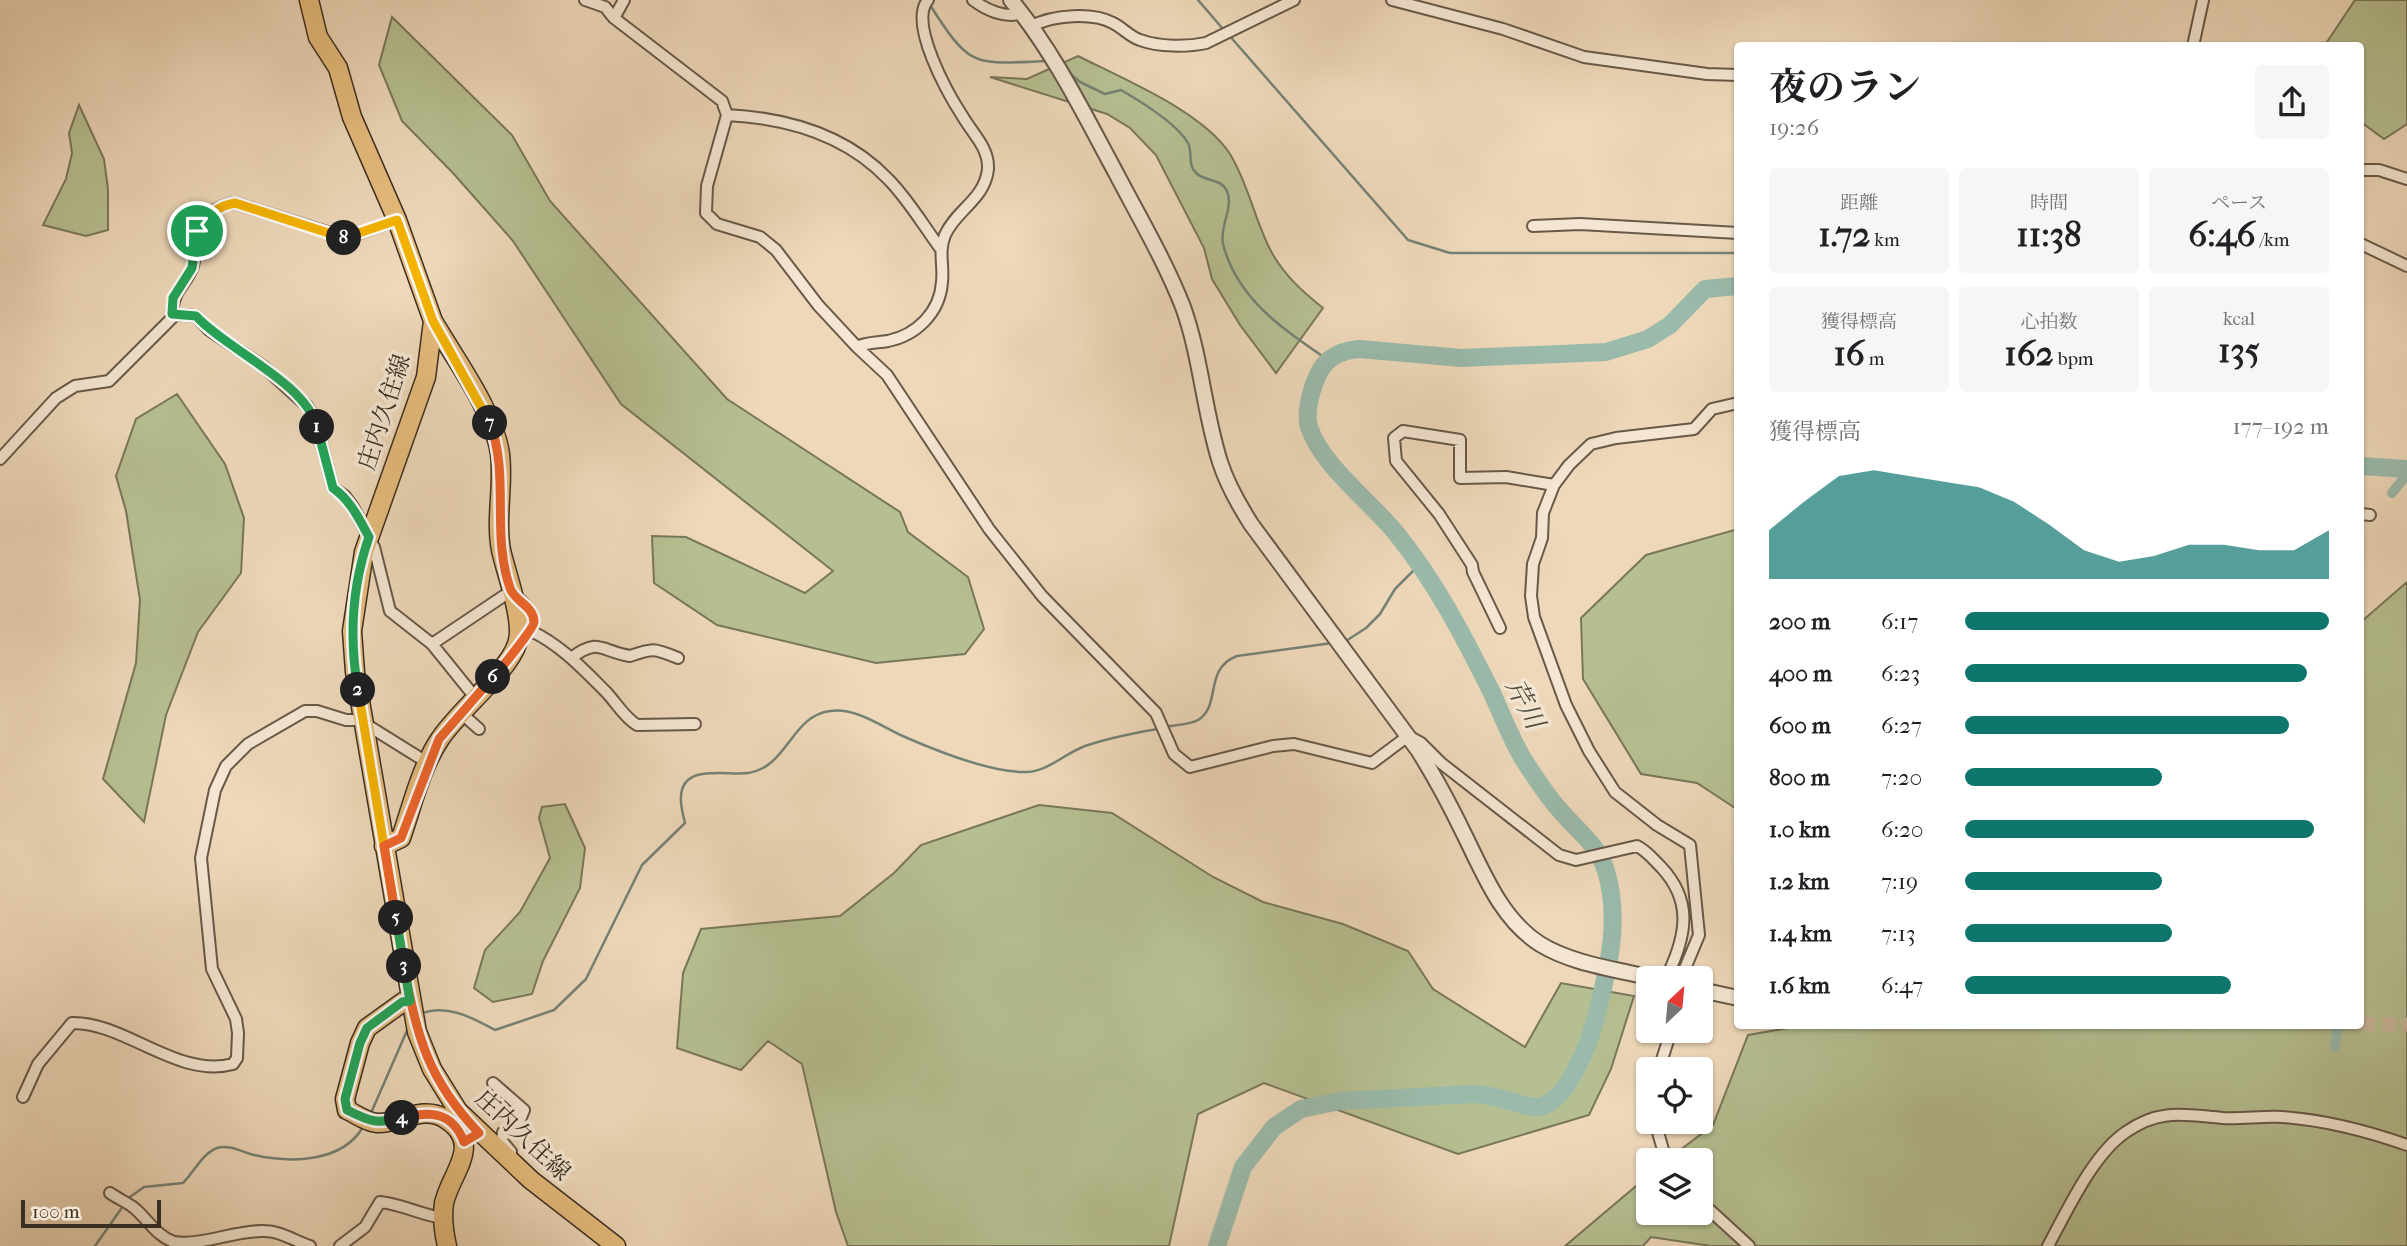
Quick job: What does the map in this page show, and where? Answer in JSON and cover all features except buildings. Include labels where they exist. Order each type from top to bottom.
[{"type":"main road","name":"庄内久住線","points":[[309,0],[318,37],[338,68],[352,117],[397,220],[433,321],[486,413],[496,438],[500,454],[500,546],[519,627],[525,637]]},
{"type":"main road","name":"庄内久住線","points":[[433,321],[426,377],[369,537],[356,591],[352,631],[363,722],[417,1032],[432,1069],[472,1138]]},
{"type":"main road","points":[[384,846],[401,838],[439,739],[474,696],[508,661],[525,637]]},
{"type":"main road","name":"庄内久住線","points":[[410,1001],[402,1002],[367,1028],[360,1043],[345,1099],[347,1110],[379,1123],[422,1113],[436,1113],[461,1133],[514,1165],[616,1246]]},
{"type":"main road","name":"庄内久住線","points":[[447,1246],[443,1218],[445,1202],[472,1138]]},
{"type":"street","points":[[585,0],[605,7],[614,18],[722,101],[727,114],[707,186],[706,213],[717,224],[760,237],[776,250],[818,305],[857,348],[887,375],[989,529],[1042,596],[1138,691],[1156,713],[1174,754],[1190,767],[1273,746],[1294,744],[1373,762],[1408,736]]},
{"type":"street","points":[[614,18],[624,0]]},
{"type":"street","points":[[857,348],[863,344],[891,340],[916,330],[937,307],[943,282],[940,248],[946,232],[985,184],[988,166],[982,144],[956,106],[932,56],[921,23],[922,7],[928,0]]},
{"type":"street","points":[[973,0],[994,12],[1018,15],[1022,13]]},
{"type":"street","points":[[994,12],[1001,0]]},
{"type":"street","points":[[1012,0],[1036,31],[1090,124],[1182,306],[1198,360],[1213,435],[1225,477],[1242,509],[1408,736],[1439,783],[1490,887],[1506,912],[1525,933],[1552,950],[1636,974]]},
{"type":"street","points":[[1036,31],[1046,20],[1067,17],[1104,18],[1144,42],[1192,46],[1206,43],[1294,0]]},
{"type":"street","points":[[1392,0],[1503,29],[1584,57],[1707,74],[1734,75]]},
{"type":"street","points":[[2194,42],[2203,0]]},
{"type":"street","points":[[727,114],[764,117],[799,125],[861,154],[889,180],[940,248]]},
{"type":"street","points":[[2364,170],[2379,170],[2407,179]]},
{"type":"street","points":[[0,459],[57,398],[75,386],[109,381],[137,355],[160,327],[172,318],[173,298],[192,268],[197,231],[213,211],[222,205],[235,203],[346,238],[397,220]]},
{"type":"street","points":[[1533,226],[1580,224],[1734,233]]},
{"type":"street","points":[[2364,245],[2407,266]]},
{"type":"street","points":[[172,314],[196,316],[209,330],[264,367],[307,406],[314,419],[333,488],[345,496],[353,507],[380,561],[390,611],[432,644],[474,696]]},
{"type":"street","points":[[1686,966],[1699,935],[1690,845],[1657,825],[1615,792],[1589,751],[1566,705],[1534,617],[1531,596],[1533,564],[1542,538],[1543,513],[1554,485],[1591,444],[1616,438],[1694,429],[1712,409],[1734,403]]},
{"type":"street","points":[[1500,628],[1472,572],[1472,565],[1439,514],[1396,461],[1394,438],[1403,432],[1460,440],[1460,478],[1506,477],[1554,485]]},
{"type":"street","points":[[432,644],[510,591]]},
{"type":"street","points":[[525,637],[547,638],[571,658],[630,721],[637,725],[695,724]]},
{"type":"street","points":[[571,658],[593,645],[630,656],[644,649],[654,649],[678,658]]},
{"type":"street","points":[[23,1097],[38,1064],[72,1023],[83,1023],[102,1029],[162,1054],[205,1067],[233,1064],[237,1058],[239,1033],[236,1019],[212,969],[201,858],[215,790],[226,766],[237,753],[305,711],[363,722],[428,763]]},
{"type":"street","points":[[461,713],[479,729]]},
{"type":"street","points":[[1408,736],[1421,743],[1441,763],[1559,855],[1576,860],[1637,846],[1645,850],[1671,878],[1682,898],[1684,911],[1679,950],[1672,966]]},
{"type":"street","points":[[1713,993],[1734,997]]},
{"type":"street","points":[[493,1083],[524,1110],[519,1122],[503,1132],[502,1142],[513,1155],[514,1165]]},
{"type":"street","points":[[2048,1246],[2066,1212],[2104,1153],[2123,1133],[2147,1119],[2196,1113],[2223,1118],[2282,1117],[2343,1126],[2407,1145]]},
{"type":"street","points":[[110,1193],[134,1208],[155,1230],[175,1243],[191,1245],[263,1231],[280,1233],[310,1246]]},
{"type":"street","points":[[340,1246],[365,1227],[380,1202],[398,1205],[422,1215],[443,1218]]},
{"type":"street","points":[[1713,1213],[1749,1246]]},
{"type":"green space","points":[[2355,0],[2407,0],[2407,124],[2384,139],[2364,124],[2364,42],[2327,42]]},
{"type":"green space","points":[[392,17],[512,135],[550,201],[727,399],[900,512],[908,532],[968,577],[984,629],[965,654],[876,663],[717,625],[654,583],[652,536],[686,537],[805,593],[833,571],[621,404],[513,241],[453,173],[402,121],[379,65]]},
{"type":"green space","points":[[1078,56],[1181,110],[1217,138],[1230,154],[1272,253],[1295,283],[1323,308],[1276,373],[1240,325],[1212,279],[1204,248],[1156,155],[1130,128],[1107,114],[990,77],[1027,79]]},
{"type":"green space","points":[[79,105],[104,159],[108,189],[108,230],[86,236],[43,225],[66,179],[72,153],[69,133]]},
{"type":"green space","points":[[177,394],[225,464],[244,518],[241,573],[198,632],[166,715],[144,822],[103,779],[136,663],[140,600],[126,511],[116,476],[136,419]]},
{"type":"green space","points":[[1734,530],[1734,807],[1697,783],[1641,774],[1583,679],[1581,618],[1646,555]]},
{"type":"green space","points":[[2407,582],[2407,1246],[1711,1246],[1651,1237],[1643,1246],[1565,1246],[1636,1186],[1636,1225],[1713,1225],[1713,1148],[1683,1148],[1701,1134],[1713,1134],[1713,1125],[1748,1035],[1783,1029],[2364,1029],[2364,619]]},
{"type":"green space","points":[[565,804],[585,848],[580,888],[543,961],[532,994],[493,1002],[474,988],[485,950],[520,912],[550,858],[539,818],[542,807]]},
{"type":"green space","points":[[1039,805],[1112,813],[1213,877],[1263,902],[1343,924],[1408,951],[1433,989],[1525,1047],[1561,983],[1634,996],[1611,1069],[1589,1115],[1458,1154],[1264,1083],[1198,1114],[1169,1246],[848,1246],[836,1212],[802,1064],[768,1041],[741,1070],[677,1048],[683,973],[701,929],[840,916],[894,873],[921,845]]},
{"type":"waterway","points":[[1198,0],[1223,29]]},
{"type":"waterway","points":[[930,5],[955,41],[976,58],[1003,63],[1047,61]]},
{"type":"waterway","points":[[1228,34],[1408,240],[1450,253],[1734,253]]},
{"type":"waterway","points":[[1067,71],[1080,82],[1105,94],[1121,90],[1158,113],[1176,128],[1188,143],[1196,173],[1221,184],[1227,191],[1229,204],[1222,238],[1230,264],[1239,281],[1279,325],[1328,360]]},
{"type":"waterway","name":"芹川","points":[[1217,1246],[1243,1167],[1274,1127],[1301,1109],[1340,1101],[1473,1094],[1534,1107],[1545,1105],[1556,1098],[1566,1086],[1588,1042],[1611,945],[1613,927],[1610,890],[1598,853],[1550,798],[1525,762],[1470,649],[1423,570],[1396,533],[1335,469],[1315,441],[1308,419],[1315,381],[1330,359],[1359,349],[1461,358],[1606,352],[1648,339],[1670,325],[1705,289],[1734,286]]},
{"type":"waterway","name":"芹川","points":[[2364,466],[2407,469]]},
{"type":"waterway","points":[[2392,493],[2407,474]]},
{"type":"waterway","points":[[1346,641],[1366,628],[1380,614],[1395,589],[1419,565]]},
{"type":"waterway","points":[[1164,727],[1198,720],[1209,706],[1220,669],[1237,656],[1332,643]]},
{"type":"waterway","points":[[420,1014],[440,1010],[459,1013],[495,1030],[554,1010],[586,979],[642,865],[685,823],[681,796],[689,779],[707,773],[748,773],[761,769],[781,752],[806,722],[817,715],[830,711],[849,712],[918,743],[965,760],[998,769],[1027,772],[1050,765],[1085,746],[1158,729]]},
{"type":"waterway","points":[[371,1113],[409,1026]]},
{"type":"waterway","points":[[2335,1047],[2338,1029]]},
{"type":"waterway","points":[[130,1197],[144,1187],[183,1183],[203,1158],[217,1148],[231,1148],[268,1158],[314,1158],[342,1148],[354,1139],[363,1127]]},
{"type":"waterway","points":[[95,1246],[121,1209]]},
{"type":"tunnel","points":[[2364,1024],[2407,1025]]},
{"type":"route","points":[[197,231],[192,268],[173,298],[172,314],[196,316],[209,330],[264,367],[307,406],[314,419],[333,488],[345,496],[369,537],[356,591],[352,631],[355,672],[395,915],[410,1001],[417,1032],[432,1069],[458,1111],[479,1133],[464,1142],[461,1133],[436,1113],[422,1113],[379,1123],[347,1110],[345,1099],[360,1043],[367,1028],[402,1002],[410,1001],[384,846],[401,838],[439,739],[474,696],[508,661],[518,643],[531,631],[534,622],[532,611],[510,591],[500,546],[500,454],[496,438],[486,413],[433,321],[397,220],[346,238],[235,203],[222,205],[213,211],[197,231]]}]
